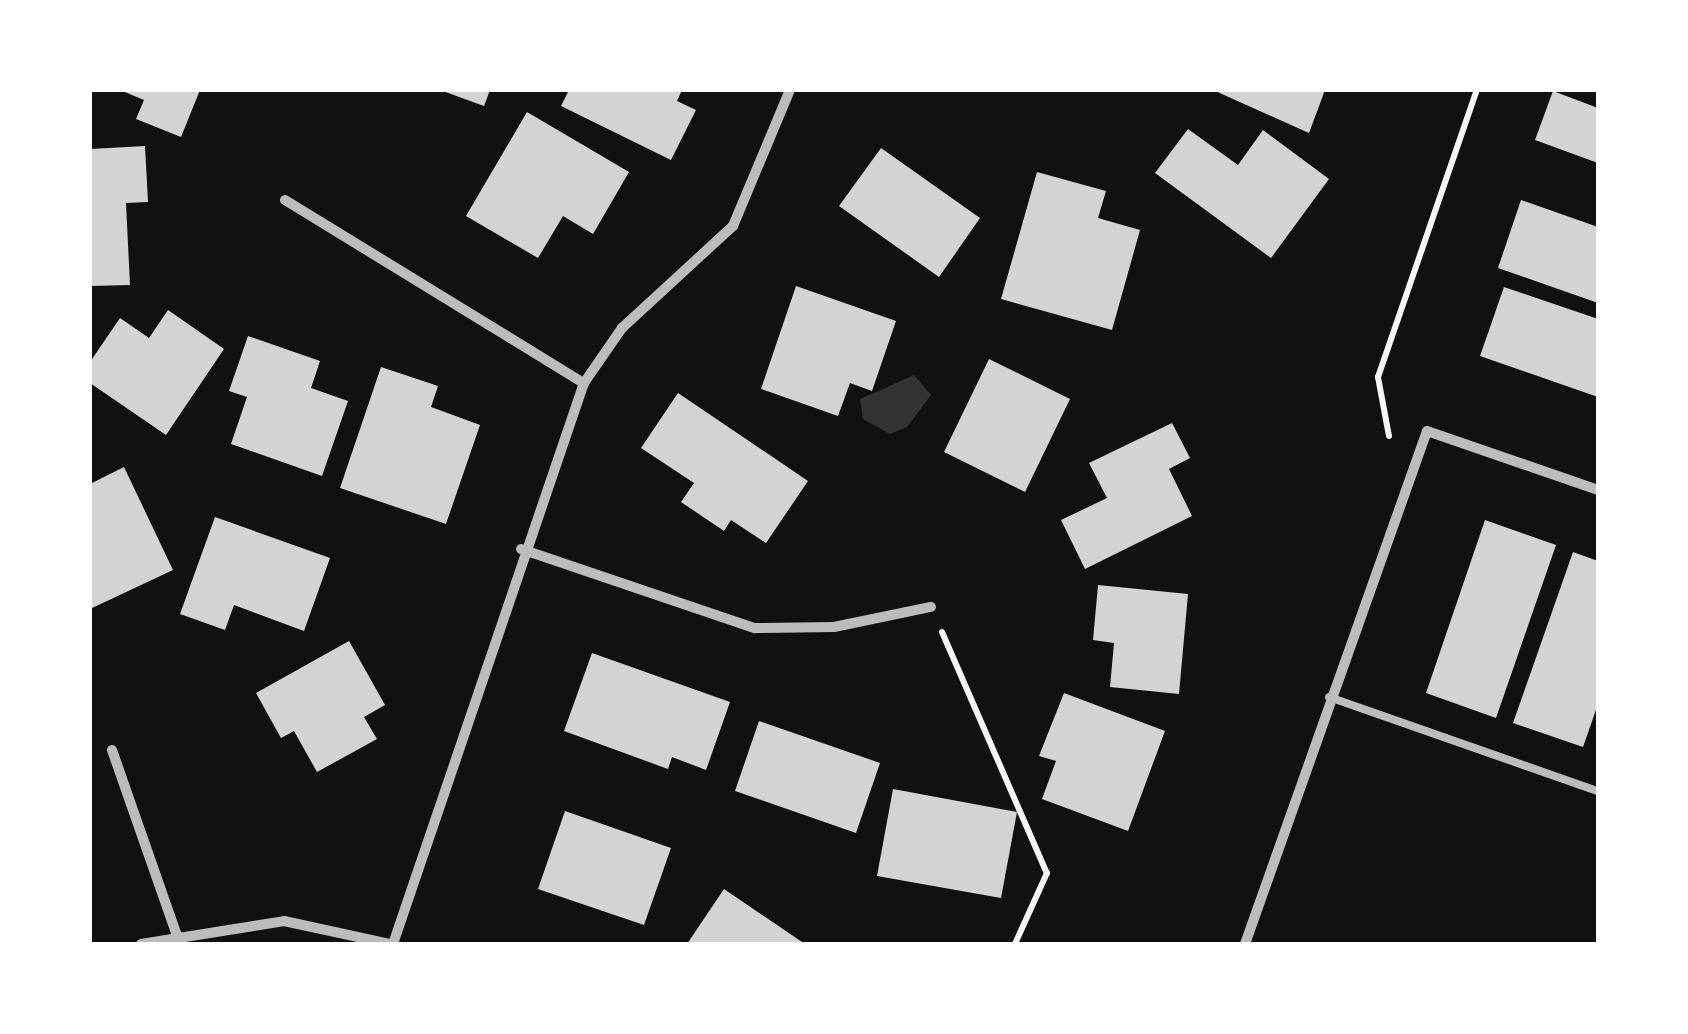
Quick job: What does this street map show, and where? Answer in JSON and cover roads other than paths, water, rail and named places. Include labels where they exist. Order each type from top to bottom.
[{"type":"street","points":[[141,944],[176,933],[284,921],[391,944],[522,549],[584,382],[622,328],[733,226],[790,90]]},
{"type":"street","points":[[285,200],[584,382]]},
{"type":"street","points":[[1244,944],[1427,430],[1598,490]]},
{"type":"street","points":[[522,549],[755,628],[834,627],[932,608]]},
{"type":"street","points":[[112,750],[176,933]]},
{"type":"lane","points":[[1329,697],[1598,791]]}]
